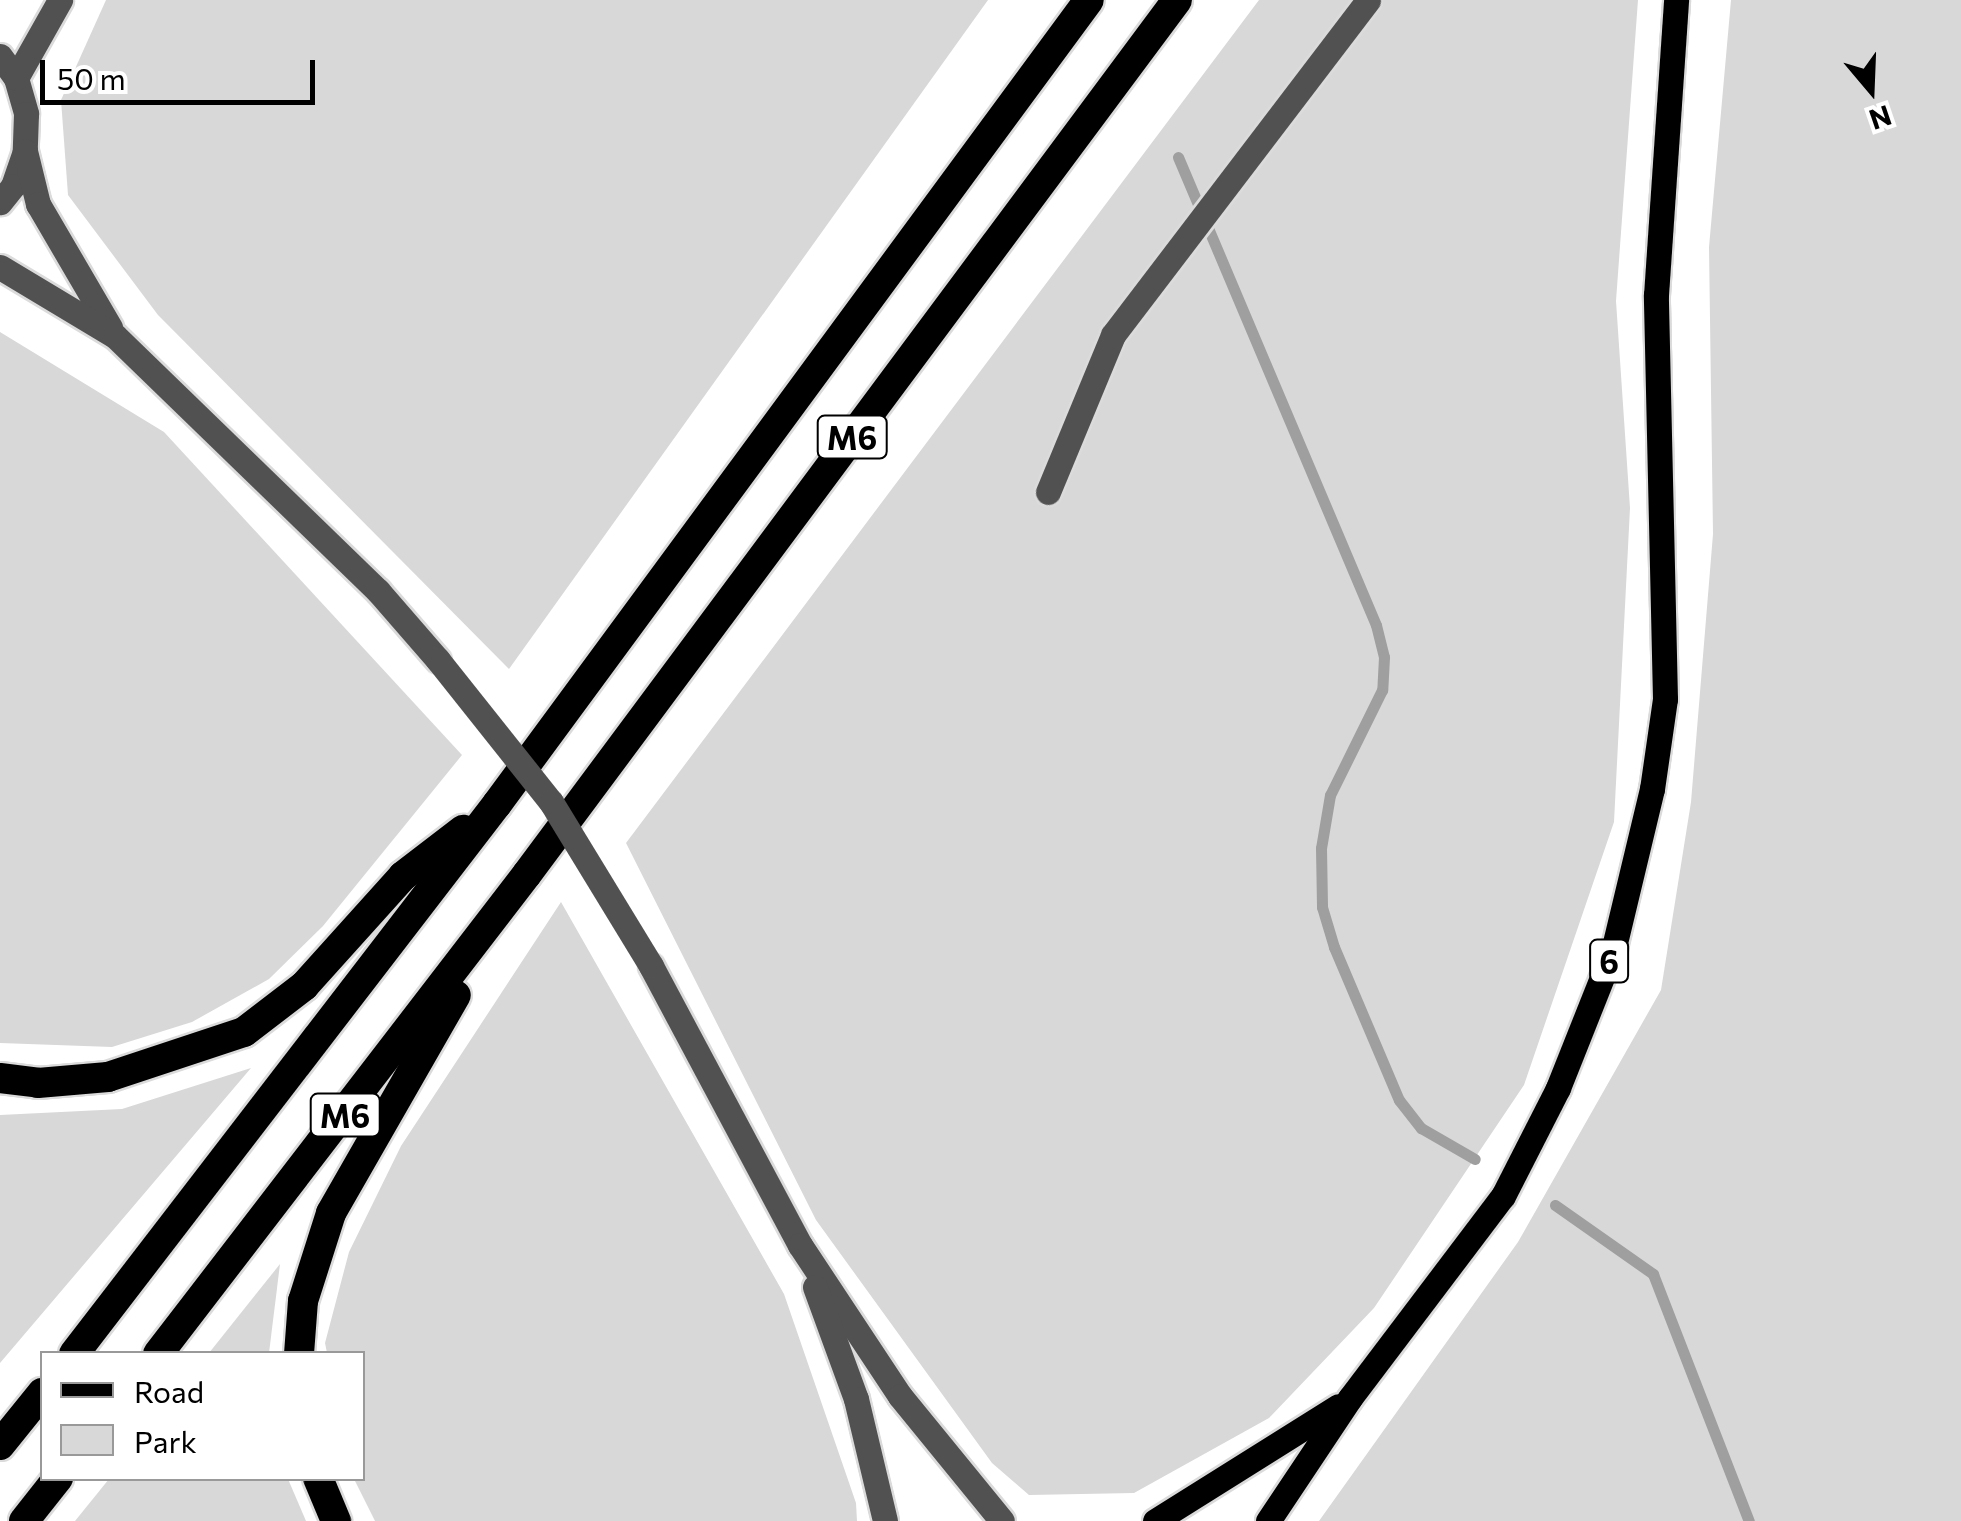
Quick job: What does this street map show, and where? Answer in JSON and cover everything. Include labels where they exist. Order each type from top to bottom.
[{"type":"highway","name":"M6","points":[[76,1351],[496,804],[1089,0]]},
{"type":"highway","name":"M6","points":[[160,1351],[527,874],[1177,0]]},
{"type":"highway","points":[[0,1078],[38,1083],[108,1077],[244,1032],[337,954],[404,876],[496,804]]},
{"type":"highway","points":[[299,1351],[302,1302],[331,1213],[527,874]]},
{"type":"highway","points":[[0,1445],[40,1395]]},
{"type":"highway","points":[[24,1521],[56,1481]]},
{"type":"highway","points":[[319,1481],[336,1521]]},
{"type":"main road","name":"6","points":[[1268,1521],[1350,1398],[1503,1196],[1534,1140],[1588,1020],[1634,873],[1666,699],[1656,294],[1676,0]]},
{"type":"main road","name":"6","points":[[1156,1521],[1350,1398]]},
{"type":"street","points":[[16,78],[60,0]]},
{"type":"street","points":[[1048,492],[1113,335],[1368,0]]},
{"type":"street","points":[[0,56],[16,78],[26,114],[25,150],[38,204],[115,336]]},
{"type":"street","points":[[0,202],[13,186],[25,150]]},
{"type":"street","points":[[0,267],[115,336],[378,591],[438,660],[551,802],[651,966],[800,1245],[900,1396],[1002,1521]]},
{"type":"street","points":[[800,1245],[856,1399],[885,1521]]},
{"type":"green space","points":[[106,0],[988,0],[509,669],[158,315],[68,195],[61,100]]},
{"type":"green space","points":[[1259,0],[1638,0],[1616,301],[1630,508],[1614,822],[1524,1085],[1374,1308],[1269,1418],[1134,1493],[1029,1495],[992,1463],[816,1220],[626,843]]},
{"type":"green space","points":[[1731,0],[1961,0],[1961,1521],[1319,1521],[1518,1242],[1661,990],[1691,802],[1713,534],[1709,247]]},
{"type":"green space","points":[[0,332],[164,432],[462,755],[323,926],[269,979],[192,1022],[112,1047],[0,1043]]},
{"type":"green space","points":[[561,902],[784,1294],[856,1503],[857,1521],[375,1521],[355,1481],[365,1481],[365,1351],[327,1351],[325,1343],[349,1252],[401,1146]]},
{"type":"green space","points":[[251,1068],[0,1363],[0,1115],[122,1109]]},
{"type":"green space","points":[[280,1264],[269,1351],[211,1351]]},
{"type":"green space","points":[[107,1481],[289,1481],[306,1521],[75,1521]]},
{"type":"waterway","points":[[1178,157],[1376,625],[1384,657],[1382,690],[1330,795],[1321,848],[1322,907],[1334,947],[1399,1100],[1421,1128],[1475,1159]]},
{"type":"waterway","points":[[1555,1205],[1653,1274],[1749,1521]]}]
